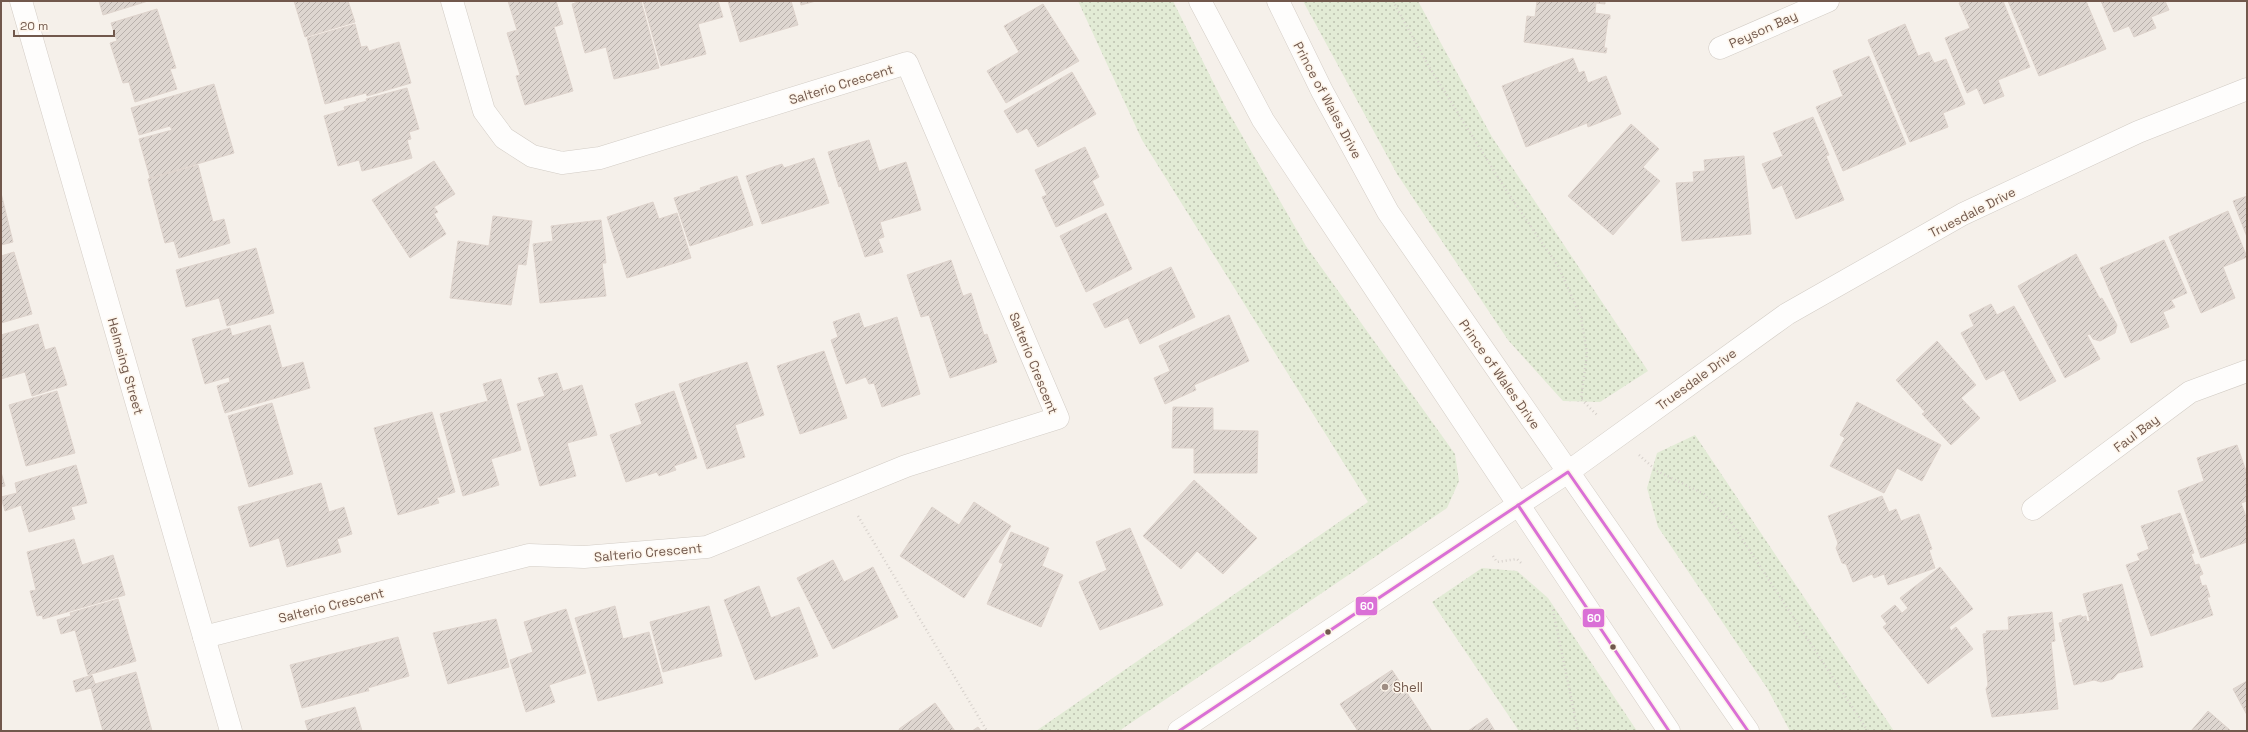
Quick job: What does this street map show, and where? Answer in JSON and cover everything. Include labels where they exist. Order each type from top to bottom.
[{"type":"street","name":"Helmsing Street","points":[[21,1],[232,731]]},
{"type":"street","name":"Salterio Crescent","points":[[204,637],[529,555],[584,557],[707,547],[906,466],[1058,418],[907,64],[600,158],[562,163],[532,156],[504,138],[484,111],[452,1]]},
{"type":"street","points":[[1200,1],[1263,120],[1668,731]]},
{"type":"street","name":"Prince of Wales Drive","points":[[1278,1],[1322,91],[1388,212],[1748,731]]},
{"type":"street","name":"Peyson Bay","points":[[1720,48],[1828,1]]},
{"type":"street","name":"Truesdale Drive","points":[[1179,731],[1568,472],[1617,435],[1787,314],[1963,214],[2138,132],[2247,89]]},
{"type":"street","name":"Faul Bay","points":[[2033,510],[2190,392],[2247,371]]},
{"type":"path","points":[[1393,1],[1428,66],[1506,190],[1558,266],[1582,316],[1587,354],[1580,399],[1657,471],[1704,494],[1729,519],[1868,731]]},
{"type":"path","points":[[843,491],[988,731]]},
{"type":"path","points":[[1477,532],[1498,562],[1517,559],[1523,564]]},
{"type":"path","points":[[1552,605],[1578,731]]},
{"type":"green space","points":[[1078,1],[1173,1],[1225,106],[1306,246],[1455,454],[1459,481],[1447,508],[1119,731],[1036,731],[1368,502],[1142,140]]},
{"type":"green space","points":[[1303,1],[1418,1],[1492,137],[1648,371],[1600,402],[1563,401],[1508,340],[1397,174]]},
{"type":"green space","points":[[1695,435],[1894,731],[1790,731],[1767,688],[1658,527],[1647,488],[1657,453]]},
{"type":"green space","points":[[1482,568],[1517,571],[1548,598],[1637,731],[1519,731],[1432,602]]},
{"type":"building","points":[[99,1],[148,1],[103,15]]},
{"type":"building","points":[[294,1],[348,1],[355,22],[305,37]]},
{"type":"building","points":[[508,1],[556,1],[563,24],[554,27],[573,91],[525,105],[516,76],[520,75],[507,33],[517,30]]},
{"type":"building","points":[[581,1],[641,1],[659,68],[614,79],[606,47],[585,53],[572,4]]},
{"type":"building","points":[[643,1],[718,1],[723,17],[698,24],[706,54],[661,66]]},
{"type":"building","points":[[728,1],[791,1],[798,25],[740,42]]},
{"type":"building","points":[[800,1],[816,1],[801,5]]},
{"type":"building","points":[[1537,1],[1605,1],[1605,4],[1596,3],[1595,13],[1610,15],[1610,19],[1608,19],[1604,48],[1607,48],[1606,53],[1524,42],[1527,16],[1535,17]]},
{"type":"building","points":[[1965,1],[2003,1],[2030,67],[1998,80],[2004,96],[1984,104],[1977,88],[1967,93],[1945,38],[1970,28],[1959,3]]},
{"type":"building","points":[[2008,1],[2086,1],[2106,49],[2039,76]]},
{"type":"building","points":[[2101,1],[2165,1],[2169,10],[2151,17],[2156,28],[2134,37],[2129,26],[2114,32]]},
{"type":"building","points":[[1043,4],[1079,61],[1006,103],[987,71],[1019,52],[1004,26]]},
{"type":"building","points":[[157,9],[176,68],[170,69],[177,89],[135,102],[129,82],[123,83],[110,43],[117,41],[111,23]]},
{"type":"building","points":[[355,24],[361,47],[367,46],[369,51],[399,42],[411,83],[367,96],[366,93],[325,104],[307,38]]},
{"type":"building","points":[[1905,24],[1918,56],[1929,52],[1934,63],[1946,59],[1965,104],[1943,113],[1948,127],[1910,142],[1868,40]]},
{"type":"building","points":[[1869,56],[1906,144],[1843,171],[1816,107],[1843,96],[1833,71]]},
{"type":"building","points":[[1573,58],[1579,73],[1584,71],[1588,83],[1606,76],[1621,114],[1588,127],[1587,123],[1526,147],[1502,86]]},
{"type":"building","points":[[1072,72],[1096,114],[1038,147],[1027,128],[1017,133],[1004,111]]},
{"type":"building","points":[[214,84],[234,153],[150,178],[139,139],[172,130],[170,126],[139,135],[131,108]]},
{"type":"building","points":[[407,88],[419,129],[409,132],[411,139],[407,140],[412,158],[362,171],[359,160],[338,166],[324,116],[345,110],[344,107],[367,101],[366,99]]},
{"type":"building","points":[[1813,117],[1829,155],[1826,156],[1844,200],[1796,219],[1782,185],[1773,189],[1762,164],[1783,156],[1773,133]]},
{"type":"building","points":[[1631,124],[1659,149],[1643,167],[1660,181],[1613,235],[1568,196]]},
{"type":"building","points":[[869,140],[879,171],[906,162],[921,210],[880,222],[884,237],[878,239],[883,252],[865,257],[841,186],[839,187],[828,152]]},
{"type":"building","points":[[1085,147],[1099,177],[1092,181],[1104,205],[1056,227],[1042,197],[1047,195],[1035,170]]},
{"type":"building","points":[[1744,156],[1751,234],[1682,241],[1676,183],[1694,182],[1693,172],[1705,171],[1704,160]]},
{"type":"building","points":[[814,158],[829,203],[762,224],[746,176],[782,164],[784,168]]},
{"type":"building","points":[[434,161],[455,194],[434,207],[438,212],[434,214],[446,234],[410,258],[372,200]]},
{"type":"building","points":[[198,165],[213,222],[224,219],[230,243],[179,258],[174,241],[165,243],[148,179]]},
{"type":"building","points":[[737,176],[753,225],[690,246],[674,198],[701,190],[700,188]]},
{"type":"building","points":[[1,193],[13,242],[1,245]]},
{"type":"building","points":[[2247,196],[2247,237],[2233,201]]},
{"type":"building","points":[[653,202],[659,219],[677,213],[691,258],[627,278],[607,217]]},
{"type":"building","points":[[2228,211],[2247,257],[2223,267],[2235,298],[2201,313],[2169,237]]},
{"type":"building","points":[[1106,213],[1132,269],[1086,292],[1060,236]]},
{"type":"building","points":[[493,216],[532,221],[526,265],[518,264],[511,305],[450,298],[458,241],[489,246]]},
{"type":"building","points":[[601,220],[606,263],[602,263],[606,296],[540,303],[533,244],[553,241],[551,226]]},
{"type":"building","points":[[2164,240],[2187,293],[2171,300],[2175,307],[2163,312],[2169,327],[2131,343],[2100,268]]},
{"type":"building","points":[[256,248],[274,313],[227,326],[219,298],[186,307],[176,270]]},
{"type":"building","points":[[14,252],[32,314],[1,323],[1,256]]},
{"type":"building","points":[[2076,254],[2100,299],[2102,298],[2117,325],[2115,333],[2100,341],[2093,339],[2090,334],[2087,335],[2100,359],[2065,378],[2018,286]]},
{"type":"building","points":[[951,260],[963,296],[971,293],[984,335],[987,334],[997,362],[950,378],[929,315],[921,317],[907,275]]},
{"type":"building","points":[[1171,267],[1195,317],[1140,344],[1128,318],[1105,328],[1093,304]]},
{"type":"building","points":[[1991,304],[1997,315],[2014,306],[2056,381],[2020,401],[2004,370],[1986,380],[1961,333],[1974,326],[1969,315]]},
{"type":"building","points":[[859,313],[864,328],[897,317],[920,394],[882,407],[874,383],[869,384],[866,377],[846,384],[831,340],[838,337],[833,322]]},
{"type":"building","points":[[1229,315],[1249,361],[1194,385],[1196,390],[1165,404],[1154,378],[1170,371],[1159,346]]},
{"type":"building","points":[[38,324],[45,350],[55,347],[67,385],[32,396],[25,372],[1,379],[1,335]]},
{"type":"building","points":[[270,325],[282,368],[303,362],[310,388],[225,413],[217,386],[230,382],[229,377],[205,384],[192,339],[230,328],[232,336]]},
{"type":"building","points":[[1937,341],[1976,385],[1961,398],[1980,418],[1951,445],[1922,414],[1925,412],[1896,380]]},
{"type":"building","points":[[824,351],[847,418],[800,434],[777,366]]},
{"type":"building","points":[[747,362],[764,415],[735,425],[745,457],[707,469],[679,384]]},
{"type":"building","points":[[557,373],[563,391],[582,385],[597,435],[567,443],[576,476],[540,486],[517,404],[545,396],[538,378]]},
{"type":"building","points":[[501,379],[521,450],[491,459],[499,485],[463,496],[440,414],[488,401],[483,384]]},
{"type":"building","points":[[57,391],[75,453],[26,466],[9,405]]},
{"type":"building","points":[[674,391],[697,458],[674,466],[676,470],[659,476],[657,472],[626,482],[610,435],[642,424],[635,404]]},
{"type":"building","points":[[1857,402],[1941,445],[1922,481],[1897,468],[1884,493],[1830,466],[1845,438],[1840,435]]},
{"type":"building","points":[[272,403],[293,474],[249,487],[228,416]]},
{"type":"building","points":[[1173,407],[1213,408],[1213,430],[1258,431],[1257,473],[1194,473],[1194,448],[1172,448]]},
{"type":"building","points":[[432,412],[455,492],[437,498],[439,503],[398,515],[374,428]]},
{"type":"building","points":[[2237,445],[2247,474],[2247,501],[2241,503],[2247,519],[2247,542],[2201,558],[2178,491],[2204,481],[2197,458]]},
{"type":"building","points":[[76,465],[87,503],[71,507],[75,519],[29,532],[21,505],[5,511],[1,497],[17,493],[15,483]]},
{"type":"building","points":[[1,472],[5,486],[1,487]]},
{"type":"building","points":[[1194,480],[1257,538],[1223,574],[1197,551],[1181,569],[1143,536]]},
{"type":"building","points":[[321,483],[329,512],[344,507],[352,534],[337,539],[341,552],[287,567],[279,538],[250,547],[238,507]]},
{"type":"building","points":[[1882,496],[1889,512],[1896,509],[1901,521],[1919,514],[1932,549],[1929,550],[1935,568],[1888,585],[1884,574],[1874,578],[1872,574],[1853,582],[1846,564],[1842,563],[1836,548],[1838,543],[1828,516]]},
{"type":"building","points":[[974,502],[1011,526],[964,598],[900,556],[932,507],[959,525]]},
{"type":"building","points":[[2180,513],[2194,553],[2191,554],[2195,565],[2199,564],[2203,574],[2199,576],[2202,586],[2206,585],[2210,597],[2207,597],[2213,615],[2151,636],[2126,565],[2140,560],[2137,554],[2149,549],[2141,526]]},
{"type":"building","points":[[1130,528],[1163,605],[1100,630],[1079,582],[1107,570],[1096,542]]},
{"type":"building","points":[[1011,532],[1049,548],[1042,566],[1063,575],[1041,627],[987,604],[1003,564],[999,562]]},
{"type":"building","points":[[74,539],[82,565],[113,555],[125,595],[43,619],[42,615],[37,616],[30,591],[36,590],[27,552]]},
{"type":"building","points":[[833,560],[844,582],[873,567],[898,617],[833,649],[797,578]]},
{"type":"building","points":[[1940,567],[1973,609],[1949,627],[1951,631],[1956,627],[1973,649],[1928,684],[1883,627],[1887,624],[1881,616],[1895,605],[1902,613],[1908,608],[1900,598]]},
{"type":"building","points":[[2122,584],[2143,667],[2118,673],[2113,679],[2101,682],[2094,680],[2074,685],[2059,623],[2063,622],[2062,620],[2081,615],[2081,617],[2086,616],[2087,622],[2090,621],[2083,594]]},
{"type":"building","points":[[759,586],[771,618],[799,607],[818,656],[755,680],[724,600]]},
{"type":"building","points":[[118,599],[136,661],[88,675],[75,630],[61,634],[57,620],[71,616],[70,613]]},
{"type":"building","points":[[615,606],[623,639],[649,632],[663,683],[598,701],[575,618]]},
{"type":"building","points":[[709,606],[722,656],[663,672],[650,622]]},
{"type":"building","points":[[566,609],[586,673],[549,685],[555,702],[526,712],[510,660],[533,652],[524,622]]},
{"type":"building","points":[[2052,612],[2055,641],[2051,642],[2058,709],[1992,717],[1986,689],[1988,685],[1983,634],[1987,633],[1986,631],[2009,630],[2008,617]]},
{"type":"building","points":[[496,619],[509,667],[448,684],[433,633]]},
{"type":"building","points":[[398,637],[409,676],[368,688],[369,691],[302,708],[290,665]]},
{"type":"building","name":"Shell","points":[[1392,670],[1432,731],[1358,731],[1340,704]]},
{"type":"building","points":[[136,672],[152,731],[103,731],[91,688],[76,692],[73,681],[92,675],[95,684]]},
{"type":"building","points":[[2247,681],[2247,715],[2233,689]]},
{"type":"building","points":[[935,703],[955,731],[900,731],[899,729]]},
{"type":"building","points":[[355,707],[362,731],[308,731],[305,721]]},
{"type":"building","points":[[2208,711],[2231,731],[2191,731]]},
{"type":"building","points":[[1487,718],[1495,731],[1468,731]]},
{"type":"building","points":[[978,727],[981,731],[972,731]]},
{"type":"transit line","name":"60","points":[[1179,731],[1568,472],[1748,731]]},
{"type":"transit line","name":"60","points":[[1518,505],[1669,731]]},
{"type":"place","name":"Shell","points":[[1385,687]]}]
